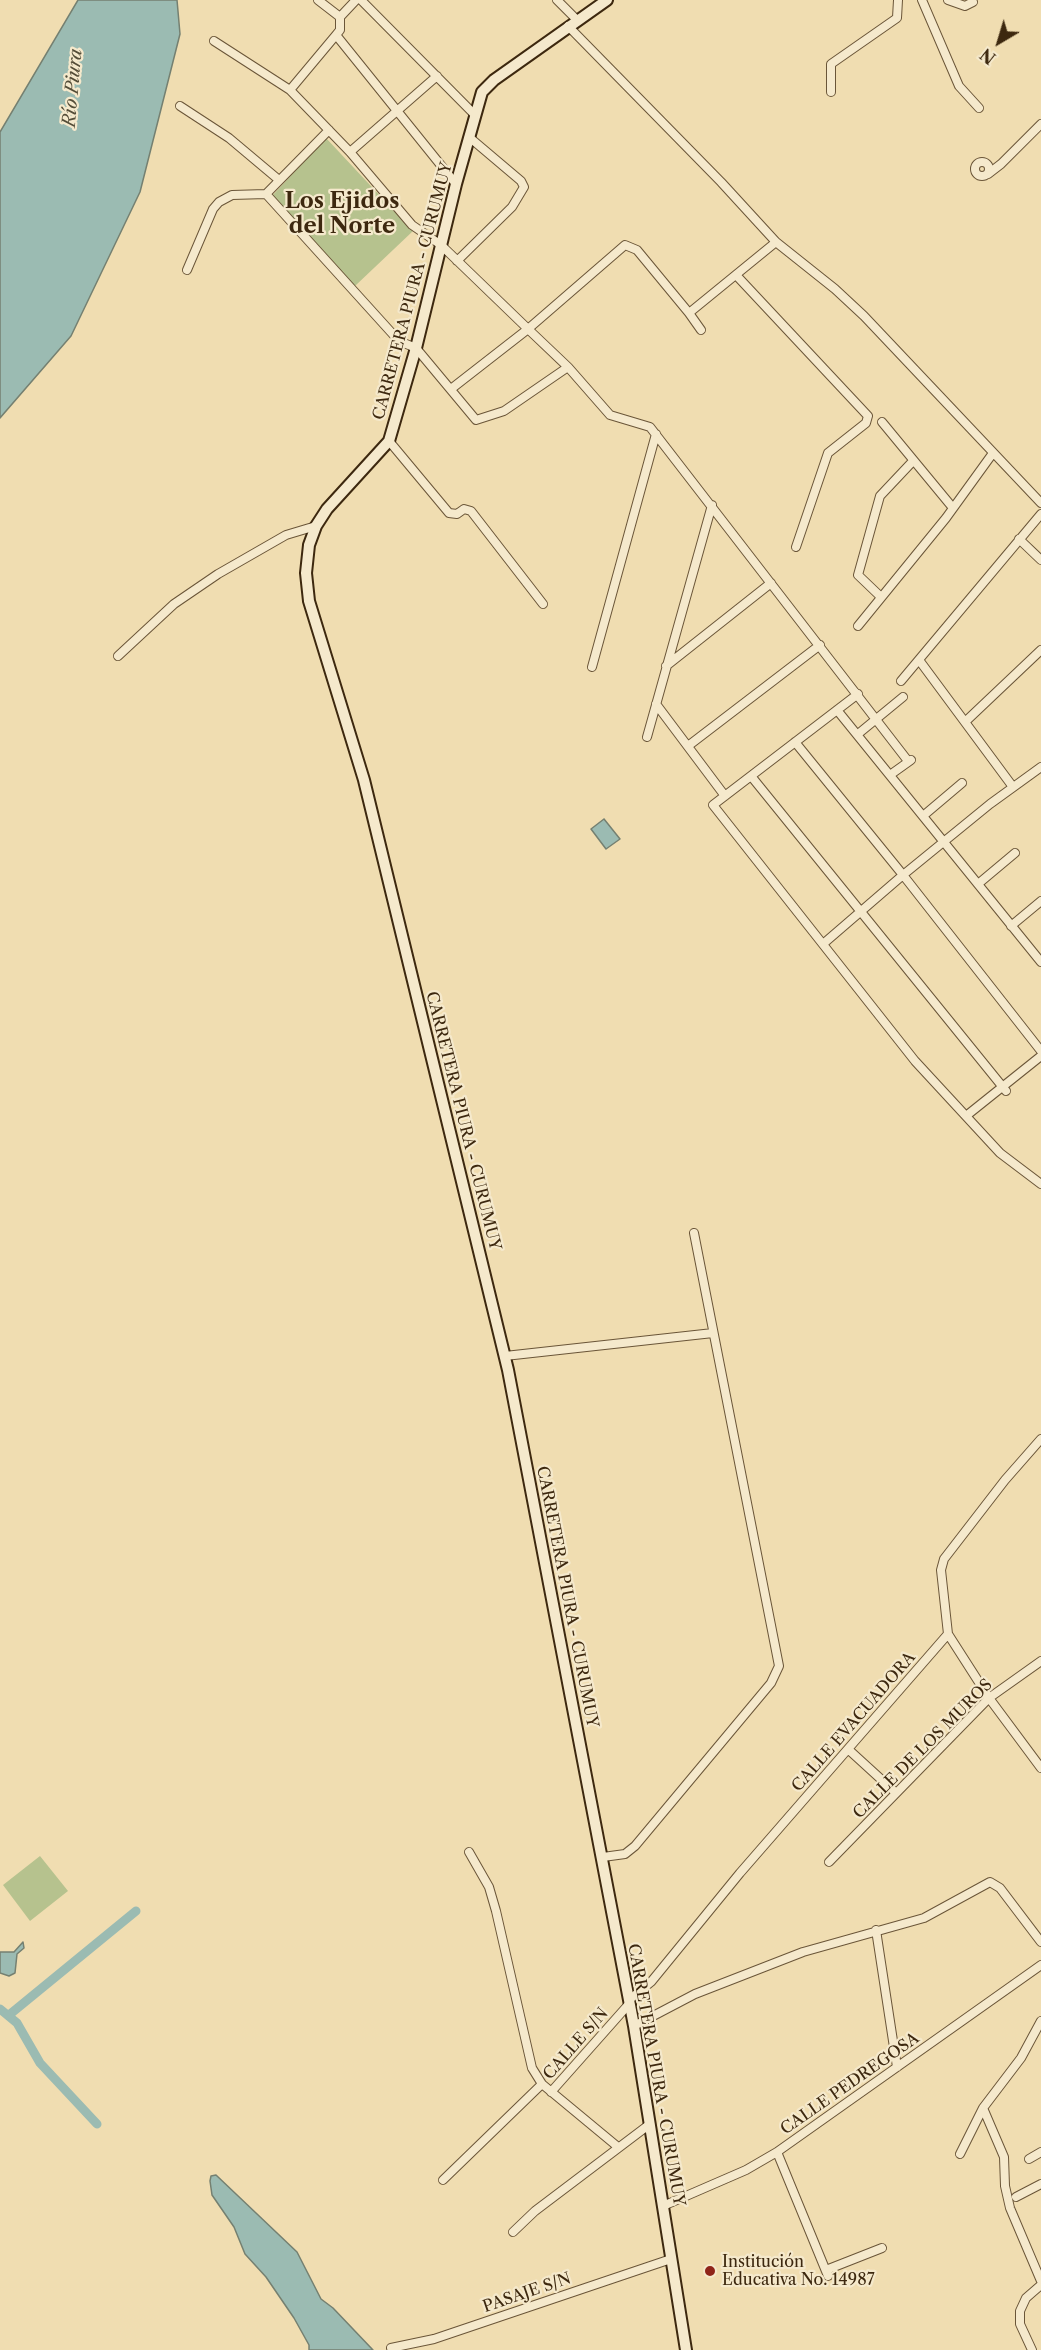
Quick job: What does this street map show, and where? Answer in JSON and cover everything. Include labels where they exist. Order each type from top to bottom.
[{"type":"main road","name":"CARRETERA PIURA - CURUMUY","points":[[607,0],[572,23],[482,92],[474,114],[416,348],[389,441],[327,509],[316,526],[309,545],[306,573],[309,601],[364,780],[505,1356],[634,2026],[686,2350]]},
{"type":"street","points":[[318,0],[340,17]]},
{"type":"street","points":[[290,90],[336,35],[339,30],[340,17],[358,0],[474,114]]},
{"type":"street","points":[[557,0],[572,23],[776,242],[849,302],[1040,501]]},
{"type":"street","points":[[831,92],[831,64],[897,18],[897,0]]},
{"type":"street","points":[[922,0],[959,87],[979,108]]},
{"type":"street","points":[[948,0],[964,6],[973,2]]},
{"type":"street","points":[[336,35],[456,184]]},
{"type":"street","points":[[214,41],[290,90],[350,152],[412,225],[441,245],[458,261],[568,368],[610,415],[644,423],[656,434],[876,720],[910,760],[890,775]]},
{"type":"street","points":[[350,152],[437,76]]},
{"type":"street","points":[[180,106],[229,138],[279,180]]},
{"type":"street","points":[[1001,164],[979,163],[975,171],[982,176],[988,174],[1001,164],[1041,124]]},
{"type":"street","points":[[187,270],[213,209],[219,202],[232,195],[266,194],[329,130]]},
{"type":"street","points":[[458,261],[512,207],[524,187],[521,181],[469,137]]},
{"type":"street","points":[[986,164],[989,169],[988,174]]},
{"type":"street","points":[[266,194],[399,341],[416,348],[476,420],[504,411],[568,368]]},
{"type":"street","points":[[689,313],[776,242]]},
{"type":"street","points":[[452,389],[528,329],[625,245],[637,250],[701,330]]},
{"type":"street","points":[[736,275],[868,416],[866,423],[828,453],[796,547]]},
{"type":"street","points":[[882,422],[953,508]]},
{"type":"street","points":[[592,667],[656,434]]},
{"type":"street","points":[[389,441],[448,513],[457,514],[464,509],[471,511],[543,604]]},
{"type":"street","points":[[858,626],[953,508],[993,453]]},
{"type":"street","points":[[881,597],[858,575],[880,496],[912,461]]},
{"type":"street","points":[[647,737],[665,666],[712,505]]},
{"type":"street","points":[[901,681],[1041,514]]},
{"type":"street","points":[[118,656],[174,604],[218,574],[286,535],[316,526]]},
{"type":"street","points":[[1019,539],[1041,560]]},
{"type":"street","points":[[665,666],[771,583]]},
{"type":"street","points":[[688,746],[820,645]]},
{"type":"street","points":[[965,722],[1041,650]]},
{"type":"street","points":[[919,660],[1013,787]]},
{"type":"street","points":[[858,694],[713,805],[915,1061],[1000,1153],[1041,1184]]},
{"type":"street","points":[[858,734],[903,697]]},
{"type":"street","points":[[656,704],[725,796]]},
{"type":"street","points":[[837,710],[1041,962]]},
{"type":"street","points":[[795,742],[1041,1051]]},
{"type":"street","points":[[823,944],[903,875],[1041,767]]},
{"type":"street","points":[[751,776],[1004,1089]]},
{"type":"street","points":[[923,816],[962,783]]},
{"type":"street","points":[[978,884],[1015,853]]},
{"type":"street","points":[[1011,926],[1041,901]]},
{"type":"street","points":[[966,1116],[1004,1089],[1041,1056]]},
{"type":"street","points":[[603,1857],[625,1854],[634,1846],[771,1683],[779,1666],[694,1233]]},
{"type":"street","points":[[505,1356],[713,1333]]},
{"type":"street","points":[[1041,1439],[1005,1480],[944,1559],[941,1570],[948,1634],[989,1698],[1041,1768]]},
{"type":"street","name":"CALLE EVACUADORA","points":[[629,2002],[651,1982],[740,1873],[948,1634]]},
{"type":"street","name":"CALLE DE LOS MUROS","points":[[829,1862],[989,1698],[1041,1661]]},
{"type":"street","points":[[849,1750],[895,1792]]},
{"type":"street","points":[[469,1852],[489,1887],[532,2068],[542,2084],[551,2092]]},
{"type":"street","points":[[634,2026],[706,1990],[803,1952],[924,1918],[990,1882],[1000,1888],[1041,1942]]},
{"type":"street","points":[[876,1930],[897,2067]]},
{"type":"street","name":"CALLE PEDREGOSA","points":[[663,2206],[747,2170],[777,2152],[1041,1965]]},
{"type":"street","name":"CALLE S/N","points":[[618,2147],[551,2092],[629,2002]]},
{"type":"street","points":[[960,2154],[983,2108],[1021,2058],[1041,2021]]},
{"type":"street","points":[[443,2180],[542,2084]]},
{"type":"street","points":[[983,2108],[1004,2157],[1005,2186],[1010,2208],[1041,2283],[1026,2298],[1020,2311],[1020,2324],[1032,2350]]},
{"type":"street","points":[[513,2232],[650,2124]]},
{"type":"street","points":[[777,2152],[827,2273],[882,2248]]},
{"type":"street","points":[[1029,2159],[1041,2152]]},
{"type":"street","points":[[1016,2198],[1041,2184]]},
{"type":"street","name":"PASAJE S/N","points":[[391,2348],[434,2339],[671,2259]]},
{"type":"street","points":[[419,2341],[424,2350]]},
{"type":"green space","points":[[326,138],[413,231],[355,286],[272,196]]},
{"type":"green space","points":[[40,1856],[68,1891],[30,1921],[3,1885]]},
{"type":"water","name":"Río Piura","points":[[78,0],[177,0],[180,34],[140,192],[71,336],[0,418],[0,132]]},
{"type":"water","points":[[604,819],[620,839],[606,849],[591,829]]},
{"type":"water","points":[[23,1942],[24,1948],[17,1954],[15,1973],[9,1976],[0,1973],[0,1952],[14,1952]]},
{"type":"water","points":[[216,2175],[297,2252],[321,2299],[333,2308],[373,2350],[309,2350],[309,2345],[294,2318],[266,2277],[245,2254],[234,2227],[212,2195],[211,2176]]},
{"type":"waterway","points":[[9,2015],[136,1911]]},
{"type":"waterway","points":[[0,2009],[17,2023],[40,2063],[97,2124]]},
{"type":"place","name":"Institución Educativa No. 14987","points":[[710,2271]]},
{"type":"district","name":"Los Ejidos del Norte","points":[[342,214]]}]
